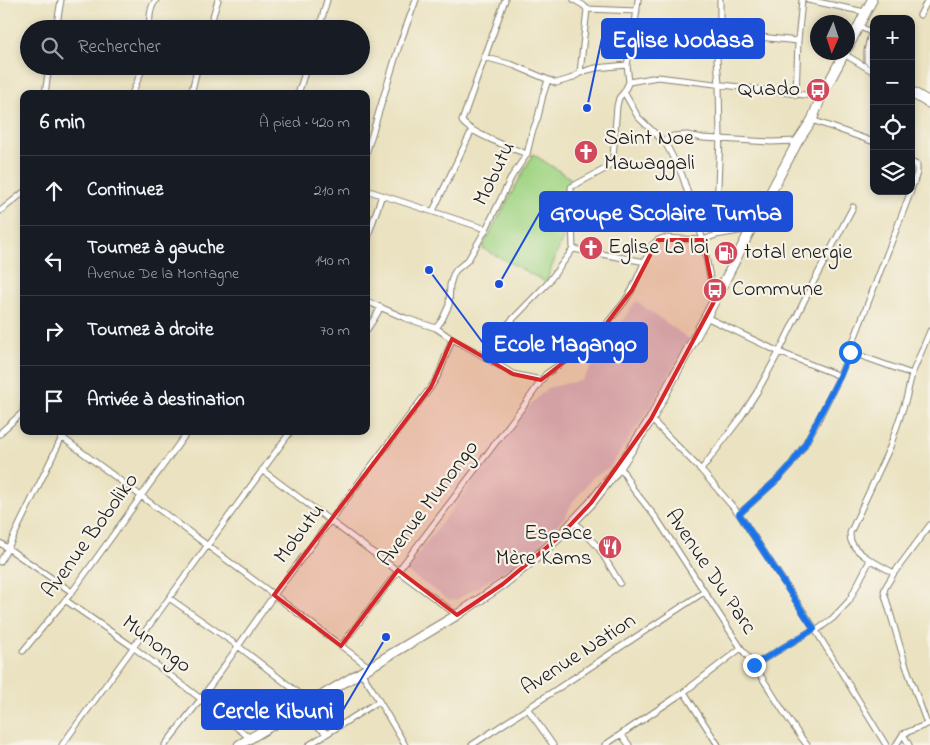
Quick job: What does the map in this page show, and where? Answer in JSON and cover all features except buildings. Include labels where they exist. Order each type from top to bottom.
[{"type":"highway","points":[[855,32],[872,0]]},
{"type":"highway","points":[[239,745],[456,615],[503,584],[522,570],[559,536],[596,497],[620,466],[651,419],[798,141],[812,120],[821,97],[840,60]]},
{"type":"street","points":[[57,20],[60,0]]},
{"type":"street","points":[[150,20],[151,10],[156,0]]},
{"type":"street","points":[[212,20],[218,0]]},
{"type":"street","points":[[320,20],[326,0]]},
{"type":"street","points":[[370,140],[399,46],[416,0]]},
{"type":"street","points":[[504,0],[462,121],[464,125],[472,130],[527,154]]},
{"type":"street","points":[[574,0],[587,9],[637,11]]},
{"type":"street","points":[[489,360],[507,325],[547,284],[573,249],[572,187],[611,164],[617,106],[619,98],[629,82],[627,65],[638,0]]},
{"type":"street","points":[[716,235],[720,138],[717,60],[720,33],[720,0]]},
{"type":"street","points":[[796,95],[802,0]]},
{"type":"street","points":[[808,0],[865,12]]},
{"type":"street","points":[[920,16],[928,0]]},
{"type":"street","points":[[580,73],[587,9]]},
{"type":"street","points":[[635,24],[798,41]]},
{"type":"street","points":[[858,26],[871,33],[867,57],[867,61],[870,63]]},
{"type":"street","points":[[484,57],[513,65],[556,83],[596,68],[627,65]]},
{"type":"street","points":[[855,58],[870,69]]},
{"type":"street","points":[[46,90],[48,75]]},
{"type":"street","points":[[134,90],[140,75]]},
{"type":"street","points":[[192,90],[196,75]]},
{"type":"street","points":[[299,90],[304,75]]},
{"type":"street","points":[[629,82],[658,77],[821,97]]},
{"type":"street","name":"Mobutu","points":[[436,328],[449,306],[450,285],[453,275],[468,260],[486,229],[512,176],[527,154],[538,118],[542,95],[548,80]]},
{"type":"street","points":[[915,91],[930,100]]},
{"type":"street","points":[[624,92],[638,117],[664,141],[682,175],[704,240],[715,300]]},
{"type":"street","points":[[915,97],[930,106]]},
{"type":"street","points":[[812,120],[870,141]]},
{"type":"street","points":[[433,211],[472,130]]},
{"type":"street","points":[[664,141],[673,136],[687,135],[703,138],[771,142],[798,141]]},
{"type":"street","points":[[915,164],[917,173],[915,179]]},
{"type":"street","points":[[370,191],[486,229]]},
{"type":"street","points":[[370,230],[382,195]]},
{"type":"street","points":[[739,514],[780,477],[804,446],[840,376],[909,195]]},
{"type":"street","points":[[0,210],[20,196]]},
{"type":"street","points":[[701,470],[739,420],[779,352],[853,207]]},
{"type":"street","points":[[704,240],[716,235],[751,229]]},
{"type":"street","name":"Avenue Munongo","points":[[341,646],[525,404],[540,380],[597,336],[626,301],[646,262],[652,245],[658,240],[668,238],[704,240]]},
{"type":"street","points":[[573,249],[646,262]]},
{"type":"street","points":[[370,303],[405,318],[436,328],[513,374],[540,380]]},
{"type":"street","points":[[370,324],[380,307]]},
{"type":"street","points":[[705,317],[779,352],[840,376]]},
{"type":"street","points":[[894,573],[870,560],[855,548],[851,541],[850,533],[890,447],[912,374],[930,332]]},
{"type":"street","name":"Mobutu","points":[[165,745],[201,699],[274,595],[431,387],[439,374],[452,339]]},
{"type":"street","points":[[850,352],[912,374]]},
{"type":"street","points":[[0,434],[20,415]]},
{"type":"street","points":[[651,419],[701,470],[739,514],[815,630],[886,745]]},
{"type":"street","points":[[0,562],[64,435]]},
{"type":"street","name":"Avenue Boboliko","points":[[23,651],[72,592],[185,435]]},
{"type":"street","points":[[62,745],[288,435]]},
{"type":"street","points":[[63,438],[341,646],[365,669],[379,701],[405,745]]},
{"type":"street","name":"Avenue Du Parc","points":[[620,466],[633,489],[657,519],[793,727],[807,745]]},
{"type":"street","points":[[262,470],[456,615]]},
{"type":"street","points":[[574,521],[598,547],[620,582]]},
{"type":"street","points":[[896,745],[902,734],[928,724],[905,662],[885,595],[885,588],[930,525]]},
{"type":"street","points":[[0,543],[72,592]]},
{"type":"street","points":[[754,665],[833,618],[849,601],[870,560]]},
{"type":"street","name":"Avenue Nation","points":[[472,745],[704,592]]},
{"type":"street","points":[[169,598],[238,646],[310,702]]},
{"type":"street","name":"Munongo","points":[[65,600],[132,647],[250,738]]},
{"type":"street","points":[[605,745],[684,692],[741,648]]},
{"type":"street","points":[[684,692],[718,745]]},
{"type":"street","points":[[309,745],[379,701]]},
{"type":"street","points":[[300,708],[312,722],[326,733]]},
{"type":"street","points":[[528,708],[554,745]]},
{"type":"street","points":[[622,734],[629,745]]},
{"type":"street","points":[[902,734],[909,745]]},
{"type":"highlighted area","points":[[658,240],[703,240],[715,300],[651,419],[591,503],[559,537],[503,584],[457,615],[398,570],[341,646],[274,595],[431,387],[452,339],[513,374],[541,380],[597,336],[632,290]]},
{"type":"shaded area","points":[[636,301],[689,339],[654,401],[610,467],[594,476],[572,503],[565,517],[546,535],[540,547],[528,551],[513,565],[456,600],[449,600],[406,571],[525,411],[547,388],[582,380]]},
{"type":"green space","points":[[533,154],[570,178],[567,227],[546,282],[482,248]]},
{"type":"place","name":"Quado","points":[[818,90]]},
{"type":"place","name":"Eglise Nodasa","points":[[587,108]]},
{"type":"place","name":"Saint Noe Mawaggali","points":[[586,152]]},
{"type":"place","name":"Eglise La loi","points":[[591,248]]},
{"type":"place","name":"total energie","points":[[726,253]]},
{"type":"place","name":"Ecole Magango","points":[[429,270]]},
{"type":"place","name":"Groupe Scolaire Tumba","points":[[499,284]]},
{"type":"place","name":"Commune","points":[[715,290]]},
{"type":"place","name":"Espace Mère Kams","points":[[610,547]]},
{"type":"place","name":"Cercle Kibuni","points":[[386,637]]},
{"type":"route","points":[[754,665],[814,629],[739,514],[780,477],[804,446],[840,376],[850,352]]}]
